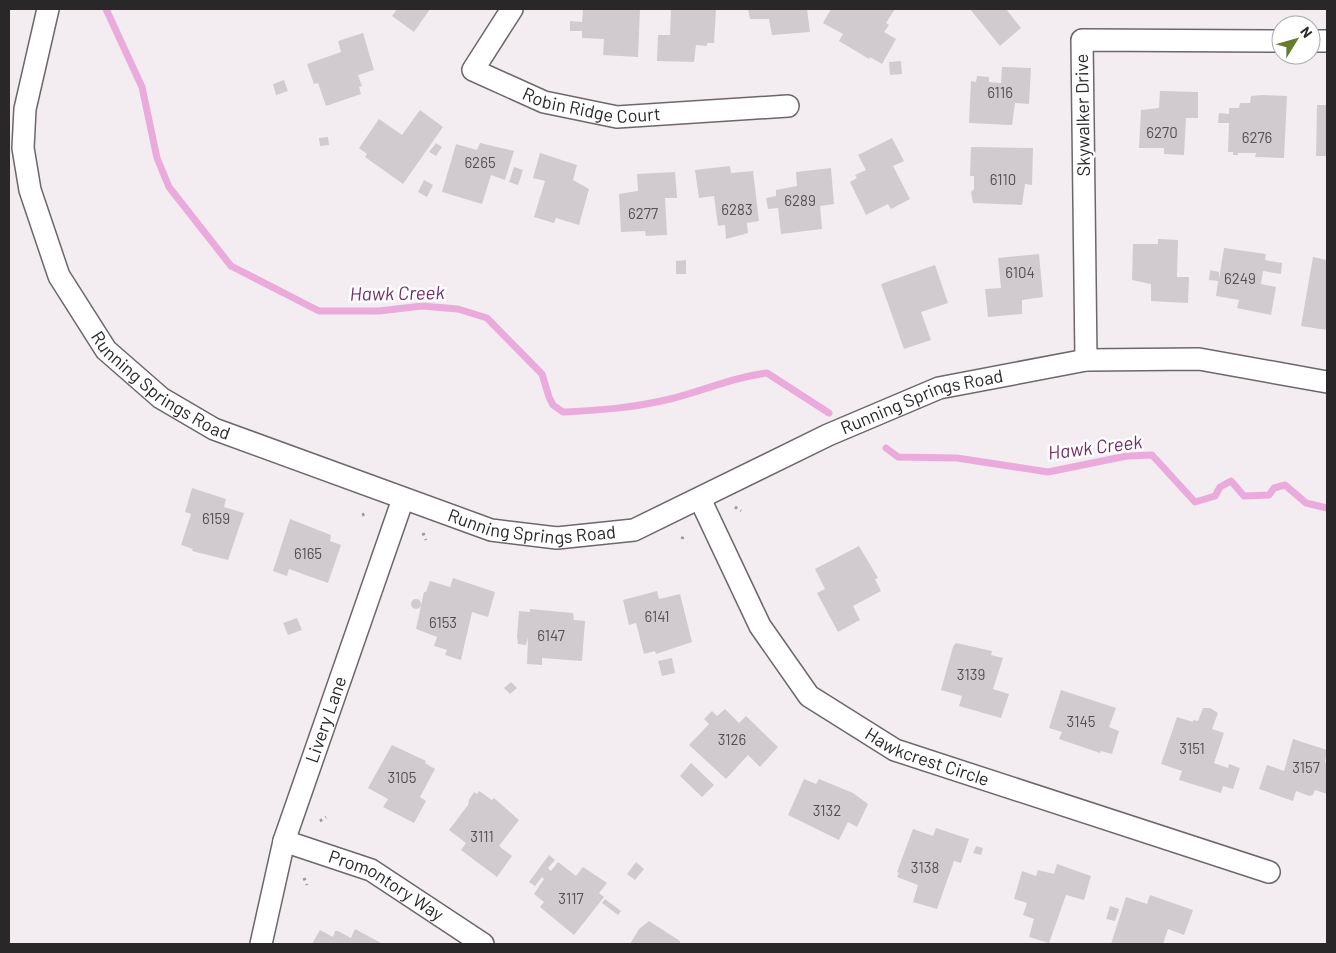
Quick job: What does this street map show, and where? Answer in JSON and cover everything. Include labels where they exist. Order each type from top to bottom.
[{"type":"street","name":"Running Springs Road","points":[[48,9],[17,109],[16,148],[58,276],[106,350],[161,398],[214,429],[491,530],[556,538],[634,530],[828,435],[939,388],[1086,360],[1198,360],[1327,382]]},
{"type":"street","name":"Robin Ridge Court","points":[[512,9],[473,70],[544,102],[617,117],[788,106]]},
{"type":"street","name":"Skywalker Drive","points":[[1086,360],[1082,40],[1271,41]]},
{"type":"street","name":"Livery Lane","points":[[262,944],[284,840],[403,499]]},
{"type":"street","name":"Hawkcrest Circle","points":[[700,499],[760,626],[809,696],[895,750],[1269,872]]},
{"type":"street","name":"Promontory Way","points":[[284,840],[371,870],[483,944]]},
{"type":"path","points":[[735,507],[741,510]]},
{"type":"path","points":[[362,515],[368,513]]},
{"type":"path","points":[[423,533],[426,540]]},
{"type":"path","points":[[682,539],[684,533]]},
{"type":"path","points":[[320,821],[326,817]]},
{"type":"path","points":[[304,878],[307,885]]},
{"type":"building","points":[[397,9],[430,9],[414,32],[392,16]]},
{"type":"building","points":[[583,9],[640,9],[638,57],[603,55],[604,39],[582,38],[582,31],[570,31],[570,21],[582,22]]},
{"type":"building","points":[[671,9],[716,9],[714,43],[707,43],[707,46],[696,45],[694,62],[657,61],[658,35],[670,35]]},
{"type":"building","points":[[748,9],[807,9],[810,32],[772,35],[769,19],[750,19]]},
{"type":"building","points":[[831,9],[895,9],[886,23],[889,25],[884,32],[896,39],[882,64],[870,57],[869,59],[839,41],[843,34],[823,23]]},
{"type":"building","points":[[970,9],[1006,9],[1021,28],[1000,46]]},
{"type":"building","points":[[363,33],[374,70],[358,75],[362,86],[359,87],[361,94],[326,106],[318,83],[314,84],[307,64],[341,52],[338,41]]},
{"type":"building","points":[[901,61],[902,74],[890,75],[889,62]]},
{"type":"building","points":[[1002,67],[1031,68],[1029,104],[1015,103],[1012,125],[969,123],[971,81],[976,82],[977,76],[989,77],[989,82],[1001,83]]},
{"type":"building","points":[[284,80],[288,91],[276,95],[273,84]]},
{"type":"building","points":[[1160,91],[1198,92],[1198,118],[1186,118],[1184,155],[1164,154],[1164,148],[1139,148],[1141,110],[1159,108]]},
{"type":"building","points":[[1251,96],[1287,96],[1284,158],[1255,157],[1256,153],[1238,153],[1238,155],[1233,155],[1233,152],[1228,152],[1229,123],[1218,123],[1219,113],[1229,114],[1229,108],[1239,108],[1240,103],[1250,103]]},
{"type":"building","points":[[1317,105],[1327,105],[1327,156],[1316,156]]},
{"type":"building","points":[[420,110],[443,127],[403,184],[365,157],[367,154],[359,148],[379,119],[402,135]]},
{"type":"building","points":[[328,137],[329,145],[320,146],[319,138]]},
{"type":"building","points":[[892,138],[904,161],[893,166],[910,199],[891,209],[888,204],[866,215],[850,182],[857,178],[855,175],[866,170],[858,155]]},
{"type":"building","points":[[436,143],[442,147],[436,156],[429,152]]},
{"type":"building","points":[[480,143],[514,151],[505,180],[491,175],[482,204],[442,192],[456,144],[477,150]]},
{"type":"building","points":[[971,147],[1033,148],[1032,185],[1025,184],[1022,205],[973,203],[971,192],[974,189],[974,176],[970,176]]},
{"type":"building","points":[[540,153],[577,165],[573,180],[589,189],[579,225],[556,218],[554,223],[534,217],[545,181],[533,178]]},
{"type":"building","points":[[730,166],[731,173],[753,171],[759,221],[747,223],[748,233],[726,239],[725,225],[718,226],[714,196],[699,198],[695,170]]},
{"type":"building","points":[[514,167],[523,170],[518,185],[509,182]]},
{"type":"building","points":[[831,168],[834,204],[820,206],[822,229],[781,234],[778,208],[768,209],[766,198],[776,196],[776,190],[797,186],[796,172]]},
{"type":"building","points":[[675,172],[677,198],[665,198],[667,235],[646,236],[645,231],[621,232],[619,194],[638,191],[637,174]]},
{"type":"building","points":[[424,180],[433,185],[427,197],[418,192]]},
{"type":"building","points":[[1158,239],[1178,240],[1177,277],[1189,277],[1188,303],[1151,301],[1151,284],[1132,280],[1133,244],[1158,244]]},
{"type":"building","points":[[1224,248],[1266,254],[1265,260],[1282,263],[1281,274],[1263,271],[1261,284],[1276,287],[1271,315],[1237,308],[1239,300],[1216,296],[1218,281],[1209,280],[1210,270],[1219,272],[1219,279]]},
{"type":"building","points":[[1039,254],[1043,297],[1022,300],[1022,314],[988,317],[985,289],[1001,288],[998,258]]},
{"type":"building","points":[[1313,257],[1327,260],[1327,330],[1301,326]]},
{"type":"building","points":[[686,260],[686,274],[676,274],[676,261]]},
{"type":"building","points":[[935,265],[948,303],[921,312],[931,340],[904,349],[881,284]]},
{"type":"building","points":[[192,488],[226,499],[224,507],[244,513],[228,560],[192,551],[193,549],[181,545],[191,514],[185,512]]},
{"type":"building","points":[[290,519],[331,535],[330,541],[341,545],[328,583],[289,569],[287,576],[273,571]]},
{"type":"building","points":[[859,546],[878,578],[875,579],[881,591],[853,606],[860,620],[838,632],[817,593],[825,589],[815,569]]},
{"type":"building","points":[[453,578],[495,592],[488,617],[472,612],[461,660],[445,655],[447,650],[434,646],[437,637],[416,629],[424,592],[426,592],[430,581],[450,587]]},
{"type":"building","points":[[657,591],[659,599],[680,594],[692,642],[656,654],[655,651],[644,654],[636,623],[629,625],[623,600]]},
{"type":"building","points":[[414,599],[418,599],[421,604],[420,608],[414,609],[411,606],[411,602]]},
{"type":"building","points":[[530,609],[573,613],[574,620],[585,621],[582,661],[542,658],[542,665],[527,664],[528,637],[526,645],[518,644],[517,636],[519,611],[530,612]]},
{"type":"building","points":[[297,618],[302,630],[288,635],[283,623]]},
{"type":"building","points":[[956,643],[992,651],[991,655],[1003,658],[993,689],[1009,694],[1001,718],[959,706],[962,696],[941,690],[953,647]]},
{"type":"building","points":[[672,658],[675,673],[662,676],[658,661]]},
{"type":"building","points":[[511,682],[517,688],[510,694],[504,688]]},
{"type":"building","points":[[1061,690],[1116,708],[1109,727],[1119,731],[1112,754],[1101,751],[1100,753],[1059,739],[1062,732],[1049,728]]},
{"type":"building","points":[[1203,708],[1210,708],[1218,713],[1212,729],[1224,733],[1214,763],[1228,768],[1229,764],[1240,768],[1233,789],[1223,786],[1221,793],[1179,780],[1182,771],[1161,764],[1177,717],[1193,722],[1193,720],[1198,721]]},
{"type":"building","points":[[725,709],[739,723],[746,716],[778,747],[760,767],[748,755],[726,779],[689,745],[709,724],[704,719],[712,711],[717,716]]},
{"type":"building","points":[[1293,739],[1327,750],[1325,762],[1327,763],[1327,794],[1315,790],[1313,795],[1309,796],[1296,791],[1293,801],[1259,789],[1267,765],[1284,771]]},
{"type":"building","points":[[392,745],[426,761],[425,763],[435,769],[420,797],[426,801],[414,823],[383,807],[388,799],[368,788]]},
{"type":"building","points":[[691,763],[714,785],[702,797],[680,776]]},
{"type":"building","points":[[804,779],[816,784],[819,779],[853,793],[868,804],[857,827],[848,822],[839,840],[788,815]]},
{"type":"building","points":[[479,791],[492,800],[494,798],[519,820],[499,846],[512,856],[497,877],[461,850],[466,843],[449,830],[468,805],[474,792],[477,794]]},
{"type":"building","points":[[936,828],[969,839],[961,863],[954,861],[937,909],[913,902],[918,885],[897,877],[899,873],[897,872],[913,829],[933,836]]},
{"type":"building","points":[[976,846],[983,848],[981,855],[973,853]]},
{"type":"building","points":[[549,855],[555,860],[548,868],[551,871],[558,862],[576,876],[583,867],[607,883],[599,893],[604,897],[574,935],[540,907],[544,902],[534,894],[544,879],[542,877],[535,886],[529,882]]},
{"type":"building","points":[[636,862],[644,869],[635,880],[627,874]]},
{"type":"building","points":[[1057,864],[1091,876],[1084,900],[1066,895],[1049,943],[1029,937],[1034,919],[1023,915],[1027,903],[1014,899],[1022,871],[1036,876],[1038,870],[1054,874]]},
{"type":"building","points":[[1150,895],[1193,910],[1184,935],[1168,929],[1163,944],[1111,944],[1126,897],[1147,904]]},
{"type":"building","points":[[605,899],[621,911],[618,915],[602,903]]},
{"type":"building","points":[[1110,906],[1119,909],[1115,921],[1106,919]]},
{"type":"building","points":[[649,921],[680,941],[680,944],[630,944],[639,929]]},
{"type":"building","points":[[355,929],[383,944],[312,944],[320,930],[333,937],[335,931],[338,931],[351,938]]},
{"type":"waterway","name":"Hawk Creek","points":[[106,9],[142,87],[157,158],[169,187],[231,266],[319,311],[379,311],[422,306],[458,309],[487,318],[542,374],[553,405],[563,412],[643,405],[767,373],[829,413]]},
{"type":"waterway","name":"Hawk Creek","points":[[886,448],[898,457],[957,458],[1048,472],[1127,456],[1152,455],[1195,502],[1215,496],[1220,487],[1231,481],[1244,496],[1269,495],[1274,488],[1285,485],[1306,503],[1327,508]]}]
